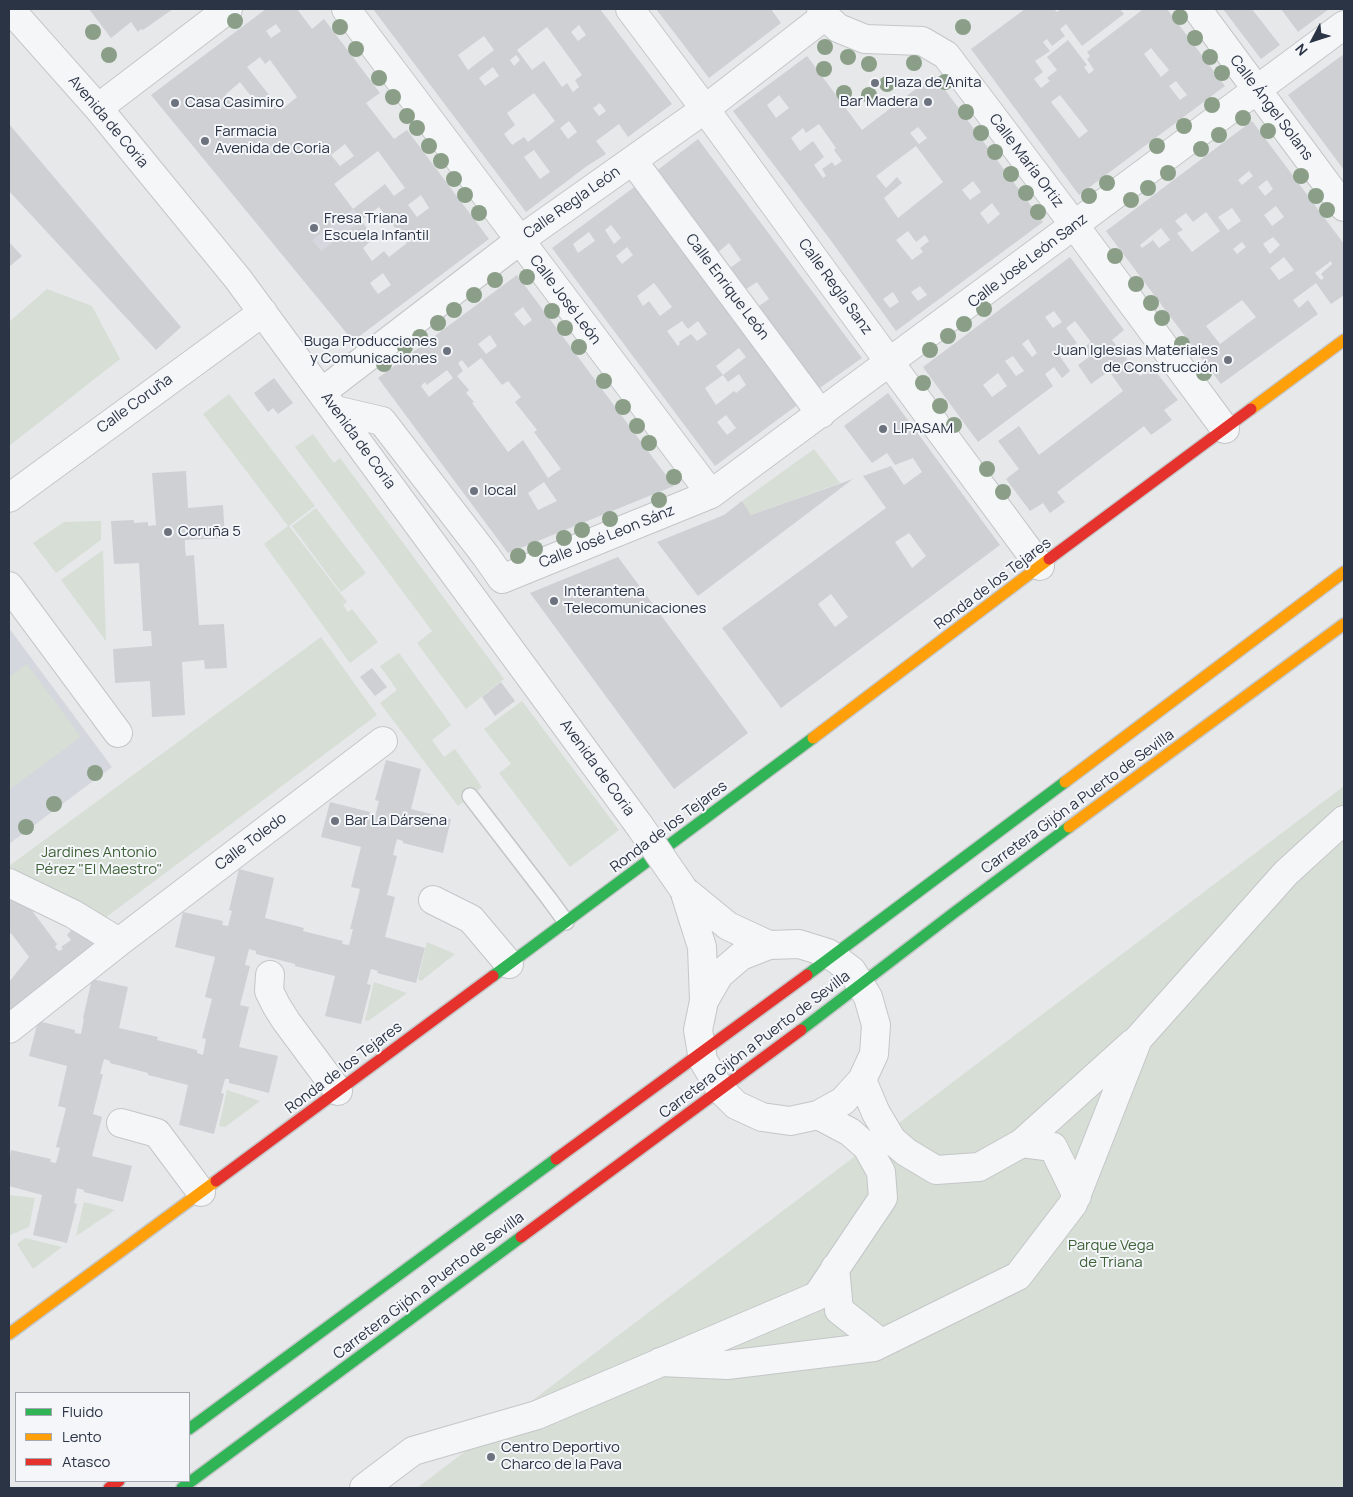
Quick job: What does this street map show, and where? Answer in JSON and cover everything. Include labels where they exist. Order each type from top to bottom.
[{"type":"main road","name":"Ronda de los Tejares","points":[[9,1334],[796,751],[1040,566],[1344,340]]},
{"type":"main road","name":"Carretera Gijón a Puerto de Sevilla","points":[[190,1428],[902,905],[1344,572]]},
{"type":"main road","name":"Carretera Gijón a Puerto de Sevilla","points":[[182,1488],[1344,624]]},
{"type":"street","name":"Avenida de Coria","points":[[10,9],[98,108],[238,279],[639,825],[684,890]]},
{"type":"street","points":[[98,108],[228,9]]},
{"type":"street","name":"Calle José León","points":[[346,9],[711,494]]},
{"type":"street","name":"Calle Regla Sanz","points":[[630,9],[1040,566]]},
{"type":"street","name":"Calle Ángel Solans","points":[[1197,9],[1344,207]]},
{"type":"street","name":"Calle Regla León","points":[[328,401],[520,240],[705,109],[823,12]]},
{"type":"street","name":"Calle María Ortiz","points":[[823,12],[838,28],[865,39],[922,41],[946,55],[1225,429]]},
{"type":"street","name":"Calle José León Sanz","points":[[711,494],[1344,25]]},
{"type":"street","name":"Calle Enrique León","points":[[633,161],[821,414]]},
{"type":"street","name":"Calle Coruña","points":[[9,498],[263,312]]},
{"type":"street","name":"Calle José Leon Sánz","points":[[328,401],[382,421],[502,579],[711,494]]},
{"type":"street","points":[[9,586],[118,734]]},
{"type":"street","name":"Calle Toledo","points":[[9,1030],[119,942],[383,741]]},
{"type":"street","points":[[862,1080],[876,1113],[892,1140],[906,1152],[936,1170],[979,1167],[1022,1143],[1138,1038],[1286,873],[1344,820]]},
{"type":"street","points":[[9,883],[73,914],[119,942]]},
{"type":"street","points":[[684,890],[728,926],[769,945]]},
{"type":"street","points":[[684,890],[702,947],[704,1001],[698,1030],[702,1060],[720,1089],[736,1105],[762,1118],[790,1121],[818,1116],[843,1101],[862,1080],[874,1054],[876,1025],[868,996],[852,971],[828,953],[799,944],[769,945],[741,956],[719,975],[704,1001]]},
{"type":"street","points":[[433,900],[471,919],[509,964]]},
{"type":"street","points":[[270,976],[269,991],[276,1006],[338,1091]]},
{"type":"street","points":[[660,1362],[727,1365],[874,1347],[1018,1276],[1073,1204],[1138,1038]]},
{"type":"street","points":[[364,1488],[413,1451],[537,1415],[816,1296],[883,1198],[881,1172],[867,1147],[850,1132],[818,1116]]},
{"type":"street","points":[[121,1123],[157,1133],[201,1192]]},
{"type":"street","points":[[1022,1143],[1053,1147],[1077,1196]]},
{"type":"street","points":[[835,1268],[838,1310],[880,1343]]},
{"type":"lane","points":[[470,796],[566,922]]},
{"type":"shaded area","points":[[334,184],[361,220],[295,271]]},
{"type":"shaded area","points":[[9,628],[112,767],[9,844]]},
{"type":"green space","points":[[47,289],[92,306],[120,359],[9,446],[9,322]]},
{"type":"green space","points":[[229,394],[315,506],[289,526],[347,602],[343,605],[348,612],[352,609],[378,642],[350,663],[264,544],[288,526],[203,414]]},
{"type":"green space","points":[[313,434],[334,463],[340,458],[504,679],[466,709],[417,643],[432,631],[295,447]]},
{"type":"green space","points":[[814,449],[840,483],[751,515],[742,501]]},
{"type":"green space","points":[[316,508],[366,573],[341,592],[292,526]]},
{"type":"green space","points":[[101,521],[101,540],[56,573],[33,543],[64,522]]},
{"type":"green space","points":[[103,550],[106,641],[61,580]]},
{"type":"green space","name":"Jardines Antonio Pérez \"El Maestro\"","points":[[321,637],[377,715],[101,921],[9,876],[9,866]]},
{"type":"green space","points":[[399,653],[451,725],[432,740],[444,757],[455,749],[482,787],[458,806],[380,703],[397,690],[380,666]]},
{"type":"green space","points":[[27,664],[81,737],[9,790],[9,677]]},
{"type":"green space","points":[[522,701],[619,830],[570,867],[499,773],[511,764],[484,729]]},
{"type":"green space","name":"Parque Vega de Triana","points":[[1344,786],[1344,1488],[417,1488],[500,1425]]},
{"type":"green space","points":[[427,942],[455,954],[421,981],[418,979]]},
{"type":"green space","points":[[374,982],[407,993],[368,1021],[365,1020]]},
{"type":"green space","points":[[227,1090],[260,1101],[225,1127],[219,1126]]},
{"type":"green space","points":[[9,1195],[35,1198],[29,1227],[10,1235]]},
{"type":"green space","points":[[84,1202],[115,1210],[76,1236]]},
{"type":"green space","points":[[25,1238],[62,1247],[33,1269],[17,1244]]},
{"type":"building","points":[[89,9],[173,9],[143,30],[141,29],[138,32],[131,22],[111,38]]},
{"type":"building","points":[[266,9],[297,9],[312,29],[324,19],[380,93],[366,103],[394,139],[407,130],[489,239],[353,341],[151,95]],"holes":[[[276,24],[281,31],[271,38],[266,31]],[[260,57],[265,64],[270,60],[297,97],[281,110],[247,67]],[[240,82],[251,96],[236,107],[225,95]],[[345,144],[354,156],[340,166],[331,155]],[[378,151],[405,188],[394,196],[385,184],[353,209],[334,184]],[[421,195],[429,208],[417,217],[408,205]],[[379,207],[407,243],[389,257],[384,251],[372,261],[363,248],[374,238],[361,220]],[[353,209],[361,220],[321,251],[312,240]],[[383,273],[391,285],[378,294],[370,283]]]},
{"type":"building","points":[[373,9],[600,9],[672,104],[628,137],[619,124],[596,141],[606,154],[526,212]],"holes":[[[579,25],[586,35],[578,41],[571,32]],[[547,27],[582,75],[575,80],[579,87],[573,92],[567,83],[562,87],[544,61],[532,70],[517,50]],[[484,36],[494,50],[468,70],[458,55]],[[516,55],[520,60],[514,66],[510,60]],[[493,67],[499,76],[485,86],[479,78]],[[534,93],[555,121],[528,142],[524,137],[512,145],[504,134],[515,125],[507,113]],[[600,103],[606,111],[599,116],[593,108]],[[569,121],[577,132],[568,139],[560,128]],[[534,150],[550,172],[540,179],[524,157]]]},
{"type":"building","points":[[656,9],[771,9],[781,23],[709,78]]},
{"type":"building","points":[[1025,9],[1054,9],[1057,12],[1061,9],[1120,9],[1124,14],[1082,46],[1066,24],[1060,29],[1065,36],[1052,46],[1047,39],[1043,42],[1050,51],[1035,61],[1043,72],[1034,79],[1041,88],[1050,81],[1047,78],[1057,70],[1047,57],[1068,40],[1087,65],[1084,67],[1089,74],[1094,70],[1087,59],[1090,56],[1087,52],[1141,9],[1167,9],[1225,86],[1079,195],[971,49]],"holes":[[[1151,48],[1169,70],[1161,77],[1144,54]],[[1176,81],[1187,95],[1180,100],[1169,86]],[[1060,95],[1088,131],[1079,138],[1051,102]]]},
{"type":"building","points":[[1223,9],[1252,9],[1280,45],[1261,59]]},
{"type":"building","points":[[1281,9],[1329,9],[1298,32]]},
{"type":"building","points":[[1344,54],[1344,170],[1288,95]]},
{"type":"building","points":[[807,56],[862,130],[934,75],[1043,222],[896,331],[829,238],[733,111]],"holes":[[[779,95],[789,108],[776,118],[767,105]],[[819,124],[836,148],[834,150],[842,161],[835,166],[832,162],[822,169],[826,176],[823,178],[814,165],[824,157],[813,141],[800,151],[791,138],[803,128],[806,133]],[[918,127],[927,138],[919,144],[910,133]],[[916,146],[943,182],[898,218],[884,198],[902,183],[897,177],[886,188],[876,176]],[[973,181],[981,192],[970,200],[962,190]],[[992,203],[1000,214],[988,224],[980,213]],[[908,231],[916,242],[925,235],[929,241],[920,248],[923,252],[912,260],[896,240]],[[920,286],[927,295],[918,301],[911,292]],[[893,292],[899,302],[890,308],[883,299]]]},
{"type":"building","points":[[1252,121],[1344,244],[1344,295],[1331,304],[1316,283],[1293,300],[1299,308],[1308,300],[1318,314],[1221,384],[1106,231]],"holes":[[[1249,171],[1253,176],[1242,185],[1238,180]],[[1267,180],[1273,189],[1265,196],[1258,187]],[[1276,206],[1284,217],[1272,226],[1264,215]],[[1232,208],[1241,221],[1228,230],[1218,217]],[[1206,212],[1220,231],[1192,252],[1177,233],[1183,230],[1175,221],[1186,213],[1193,222]],[[1161,228],[1170,240],[1159,248],[1153,240],[1142,248],[1140,245]],[[1273,237],[1280,245],[1270,254],[1263,244]],[[1242,242],[1246,247],[1237,254],[1233,249]],[[1284,257],[1294,270],[1279,280],[1270,268]],[[1331,261],[1332,264],[1321,274],[1324,278],[1321,280],[1315,273]],[[1242,300],[1256,317],[1220,344],[1206,326]]]},
{"type":"building","points":[[9,124],[181,327],[156,350],[9,191]]},
{"type":"building","points":[[698,139],[862,358],[817,390],[756,308],[769,299],[757,282],[743,291],[727,270],[741,260],[729,243],[716,254],[655,172]]},
{"type":"building","points":[[637,185],[800,403],[715,466],[552,248]],"holes":[[[611,225],[621,238],[614,244],[605,230]],[[589,232],[595,241],[578,253],[573,244]],[[627,247],[633,255],[622,264],[616,256]],[[654,283],[672,307],[660,316],[649,301],[643,306],[637,296]],[[682,321],[688,329],[698,321],[707,334],[697,341],[691,334],[679,342],[678,346],[667,331]],[[739,348],[746,357],[723,375],[716,366]],[[739,374],[746,385],[736,393],[734,391],[716,405],[705,388],[723,375],[728,382]],[[726,415],[736,428],[727,435],[717,422]]]},
{"type":"building","points":[[9,242],[22,256],[9,267]]},
{"type":"building","points":[[1070,257],[1124,330],[1112,340],[1140,376],[1152,367],[1178,400],[1164,410],[1172,420],[1151,435],[1144,426],[1057,492],[1065,502],[1050,513],[1043,503],[1030,511],[1006,479],[1019,469],[998,441],[1019,426],[1039,455],[1123,391],[1109,371],[1091,384],[1078,365],[1089,357],[1082,349],[1091,342],[1075,321],[1066,328],[1077,343],[1059,355],[1070,371],[1062,378],[1054,367],[1045,374],[1053,386],[978,442],[923,367]],"holes":[[[1054,311],[1062,322],[1053,328],[1045,317]],[[1028,339],[1037,353],[1032,357],[1022,344]],[[1013,356],[1024,371],[1016,376],[1005,361]],[[998,373],[1007,386],[992,397],[983,385]]]},
{"type":"building","points":[[517,275],[674,486],[508,553],[378,378]],"holes":[[[523,307],[532,320],[524,326],[514,314]],[[490,335],[497,346],[486,354],[478,344]],[[481,358],[502,385],[508,381],[521,397],[515,402],[537,430],[534,432],[561,469],[548,478],[523,440],[508,452],[472,403],[474,402],[466,393],[469,390],[457,376],[463,371],[458,363],[462,360],[468,368]],[[447,370],[453,378],[429,397],[421,386],[425,382],[427,385]],[[544,482],[557,501],[538,510],[528,493]]]},
{"type":"building","points":[[274,378],[293,403],[278,414],[273,408],[268,412],[254,393]]},
{"type":"building","points":[[888,393],[1000,545],[781,708],[722,628],[886,508],[863,476],[891,466],[904,485],[922,472],[913,458],[895,465],[887,453],[872,463],[844,426]],"holes":[[[909,533],[926,556],[912,568],[895,542]],[[831,594],[848,617],[835,627],[818,604]]]},
{"type":"building","points":[[186,471],[188,508],[223,505],[225,538],[185,540],[185,548],[186,556],[194,555],[199,625],[224,624],[227,668],[205,669],[204,660],[182,662],[185,715],[152,717],[150,681],[115,683],[113,649],[152,646],[151,631],[143,631],[139,563],[114,564],[111,521],[134,520],[134,523],[148,522],[148,526],[156,525],[152,473]]},
{"type":"building","points":[[853,479],[698,596],[657,542],[724,515],[742,501],[751,515]]},
{"type":"building","points":[[618,557],[748,733],[674,789],[530,593]]},
{"type":"building","points":[[372,668],[387,687],[375,696],[360,677]]},
{"type":"building","points":[[501,682],[515,701],[495,716],[482,697]]},
{"type":"building","points":[[386,760],[421,769],[411,809],[451,819],[443,853],[403,843],[403,841],[397,839],[393,855],[397,856],[387,895],[395,897],[385,937],[425,948],[416,983],[377,973],[378,971],[371,969],[367,984],[371,985],[361,1024],[325,1016],[335,976],[256,954],[256,951],[249,949],[245,965],[250,966],[240,1005],[249,1007],[239,1047],[278,1056],[269,1093],[229,1083],[229,1079],[225,1079],[221,1093],[224,1094],[214,1134],[179,1125],[188,1085],[148,1075],[148,1073],[110,1063],[110,1061],[104,1059],[100,1074],[103,1074],[93,1114],[102,1117],[92,1156],[132,1166],[123,1202],[84,1192],[84,1190],[77,1188],[74,1203],[77,1204],[67,1243],[33,1235],[42,1195],[9,1186],[11,1150],[51,1159],[50,1162],[56,1163],[60,1148],[56,1147],[66,1108],[58,1106],[67,1066],[29,1056],[38,1021],[75,1030],[75,1033],[81,1034],[92,979],[128,987],[119,1028],[158,1037],[157,1040],[197,1050],[197,1053],[203,1055],[206,1039],[202,1038],[212,999],[205,997],[215,957],[175,947],[183,912],[223,921],[222,925],[228,926],[232,911],[229,910],[239,869],[274,878],[265,918],[304,928],[303,931],[343,941],[342,944],[349,945],[353,929],[350,929],[360,889],[351,887],[361,847],[321,837],[330,802],[370,812],[369,815],[375,816],[379,801],[375,800]]},
{"type":"building","points":[[9,896],[30,908],[57,944],[55,947],[59,951],[63,949],[61,947],[71,940],[67,935],[77,923],[97,950],[9,1015],[9,982],[29,957],[11,933],[9,935]]},
{"type":"traffic: fast","points":[[493,976],[813,738]]},
{"type":"traffic: fast","points":[[807,975],[1065,782]]},
{"type":"traffic: fast","points":[[801,1030],[1069,827]]},
{"type":"traffic: fast","points":[[190,1428],[556,1159]]},
{"type":"traffic: fast","points":[[182,1488],[521,1237]]},
{"type":"traffic: slow","points":[[1251,409],[1344,340]]},
{"type":"traffic: slow","points":[[813,738],[1049,559]]},
{"type":"traffic: slow","points":[[1065,782],[1344,572]]},
{"type":"traffic: slow","points":[[1069,827],[1344,624]]},
{"type":"traffic: slow","points":[[9,1334],[216,1181]]},
{"type":"traffic: jam","points":[[1049,559],[1251,409]]},
{"type":"traffic: jam","points":[[556,1159],[807,975]]},
{"type":"traffic: jam","points":[[216,1181],[493,976]]},
{"type":"traffic: jam","points":[[521,1237],[801,1030]]},
{"type":"traffic: jam","points":[[109,1488],[118,1482]]},
{"type":"place","name":"Plaza de Anita","points":[[875,83]]},
{"type":"place","name":"Bar Madera","points":[[928,102]]},
{"type":"place","name":"Casa Casimiro","points":[[175,103]]},
{"type":"place","name":"Farmacia Avenida de Coria","points":[[205,141]]},
{"type":"place","name":"Fresa Triana Escuela Infantil","points":[[314,228]]},
{"type":"place","name":"Buga Producciones y Comunicaciones","points":[[447,351]]},
{"type":"place","name":"Juan Iglesias Materiales de Construcción","points":[[1228,360]]},
{"type":"place","name":"LIPASAM","points":[[883,429]]},
{"type":"place","name":"local","points":[[474,491]]},
{"type":"place","name":"Coruña 5","points":[[168,532]]},
{"type":"place","name":"Interantena Telecomunicaciones","points":[[554,601]]},
{"type":"place","name":"Bar La Dársena","points":[[335,821]]},
{"type":"place","name":"Centro Deportivo Charco de la Pava","points":[[491,1457]]}]
